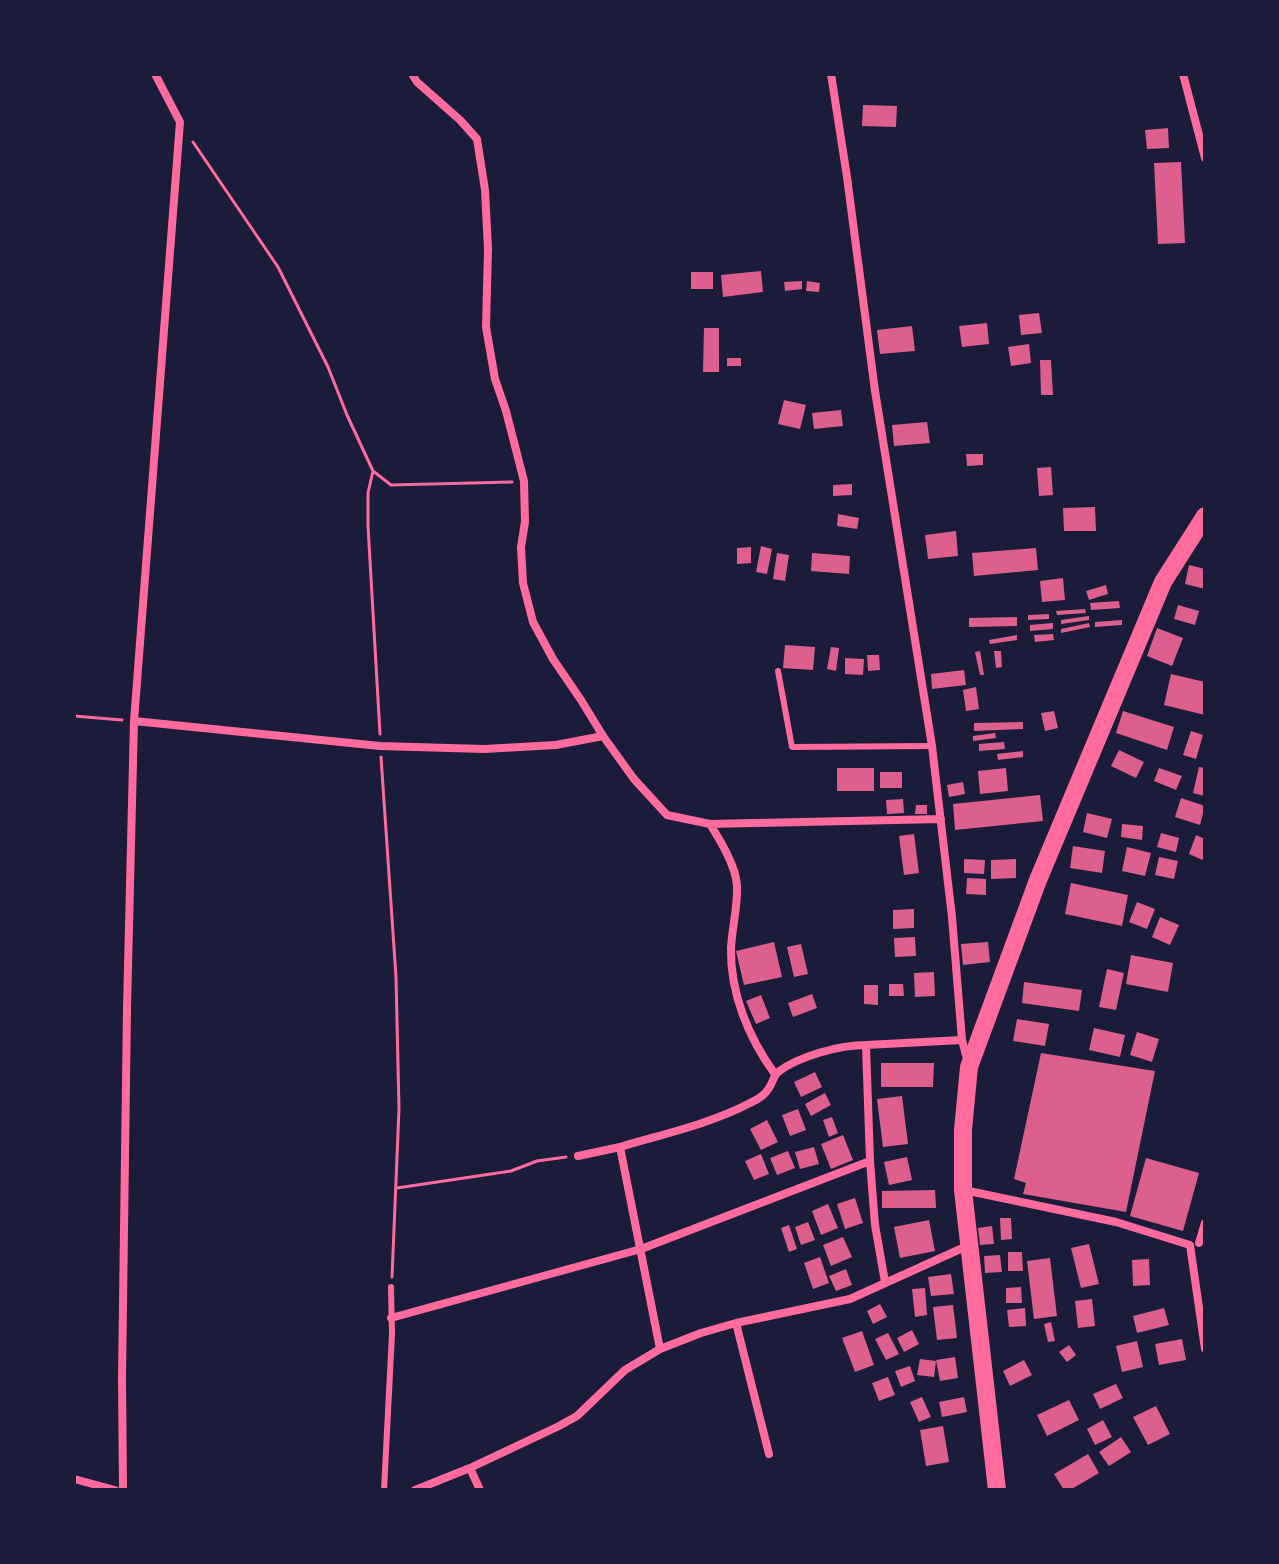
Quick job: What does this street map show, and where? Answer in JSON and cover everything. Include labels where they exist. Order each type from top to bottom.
[{"type":"main road","points":[[997,1490],[963,1190],[963,1130],[969,1067],[1038,880],[1163,582],[1205,516]]},
{"type":"street","points":[[123,1490],[126,1069],[134,721],[180,122],[155,74]]},
{"type":"street","points":[[412,74],[477,139],[485,190],[488,249],[486,327],[495,379],[524,481],[523,583],[533,622],[603,736],[634,779],[667,815],[710,824],[941,819]]},
{"type":"street","points":[[831,74],[875,391],[932,746],[952,917],[962,1040],[969,1067]]},
{"type":"street","points":[[1183,74],[1205,158]]},
{"type":"street","points":[[134,721],[380,746],[484,749],[556,745],[603,736]]},
{"type":"street","points":[[710,824],[735,875],[737,888],[731,950],[737,996],[748,1028],[775,1074]]},
{"type":"street","points":[[578,1156],[710,1120],[746,1105],[768,1090],[775,1074],[797,1060],[849,1045],[962,1040]]},
{"type":"street","points":[[866,1045],[875,1225],[885,1282]]},
{"type":"street","points":[[620,1147],[660,1349]]},
{"type":"street","points":[[391,1318],[641,1249],[870,1161]]},
{"type":"street","points":[[963,1190],[1116,1222],[1198,1244]]},
{"type":"street","points":[[1205,1223],[1198,1244],[1205,1349]]},
{"type":"street","points":[[415,1490],[470,1468],[577,1416],[614,1379],[660,1349],[736,1323],[850,1299],[968,1245]]},
{"type":"street","points":[[736,1323],[769,1454]]},
{"type":"street","points":[[470,1468],[480,1490]]},
{"type":"street","points":[[74,1479],[115,1490]]},
{"type":"lane","points":[[778,671],[792,747],[932,746]]},
{"type":"lane","points":[[384,1490],[391,1287]]},
{"type":"path","points":[[180,122],[278,267],[328,367],[373,471],[391,485],[524,481]]},
{"type":"path","points":[[373,471],[368,493],[368,526],[396,977],[399,1109],[391,1287]]},
{"type":"path","points":[[74,716],[134,721]]},
{"type":"path","points":[[397,1188],[511,1171],[537,1161],[578,1156]]},
{"type":"building","points":[[863,105],[897,106],[896,127],[862,126]]},
{"type":"building","points":[[1168,128],[1169,148],[1147,149],[1145,130]]},
{"type":"building","points":[[1181,162],[1185,243],[1158,244],[1154,163]]},
{"type":"building","points":[[761,271],[763,292],[723,297],[721,275]]},
{"type":"building","points":[[691,272],[713,272],[713,289],[691,289]]},
{"type":"building","points":[[802,281],[802,289],[785,291],[784,282]]},
{"type":"building","points":[[807,281],[820,283],[819,292],[806,291]]},
{"type":"building","points":[[1039,313],[1042,333],[1021,335],[1019,315]]},
{"type":"building","points":[[987,323],[989,344],[962,347],[959,326]]},
{"type":"building","points":[[912,326],[915,351],[880,354],[877,330]]},
{"type":"building","points":[[704,328],[719,328],[719,372],[703,372]]},
{"type":"building","points":[[1029,344],[1031,363],[1011,366],[1008,347]]},
{"type":"building","points":[[727,358],[741,358],[741,366],[727,366]]},
{"type":"building","points":[[1040,360],[1051,360],[1053,395],[1041,395]]},
{"type":"building","points":[[784,400],[806,405],[800,429],[778,424]]},
{"type":"building","points":[[841,410],[843,426],[814,429],[812,413]]},
{"type":"building","points":[[927,422],[930,443],[894,446],[892,425]]},
{"type":"building","points":[[966,454],[983,454],[983,465],[967,466]]},
{"type":"building","points":[[1051,467],[1053,495],[1039,496],[1037,468]]},
{"type":"building","points":[[852,484],[852,495],[833,496],[833,485]]},
{"type":"building","points":[[1095,507],[1096,531],[1064,531],[1063,508]]},
{"type":"building","points":[[838,514],[859,518],[857,529],[837,526]]},
{"type":"building","points":[[956,531],[958,556],[928,559],[925,535]]},
{"type":"building","points":[[761,546],[772,549],[767,574],[756,572]]},
{"type":"building","points":[[751,547],[751,563],[737,564],[737,548]]},
{"type":"building","points":[[1036,548],[1038,570],[974,576],[972,553]]},
{"type":"building","points":[[777,553],[789,555],[785,581],[773,579]]},
{"type":"building","points":[[812,553],[850,556],[849,574],[811,571]]},
{"type":"building","points":[[1189,565],[1205,569],[1205,589],[1185,584]]},
{"type":"building","points":[[1063,578],[1065,600],[1042,602],[1040,581]]},
{"type":"building","points":[[1106,585],[1108,594],[1089,600],[1086,591]]},
{"type":"building","points":[[1119,601],[1120,608],[1091,610],[1090,603]]},
{"type":"building","points":[[1178,605],[1199,611],[1195,625],[1174,619]]},
{"type":"building","points":[[1085,609],[1086,613],[1057,615],[1056,611]]},
{"type":"building","points":[[1049,614],[1049,619],[1028,620],[1028,615]]},
{"type":"building","points":[[1089,616],[1089,620],[1061,624],[1061,620]]},
{"type":"building","points":[[1017,617],[1017,626],[969,627],[969,618]]},
{"type":"building","points":[[1122,620],[1122,625],[1095,627],[1095,622]]},
{"type":"building","points":[[1053,623],[1053,629],[1030,631],[1030,625]]},
{"type":"building","points":[[1089,623],[1090,627],[1061,633],[1061,629]]},
{"type":"building","points":[[1157,628],[1183,638],[1172,666],[1147,656]]},
{"type":"building","points":[[1053,634],[1054,640],[1035,642],[1034,635]]},
{"type":"building","points":[[1017,635],[1017,640],[990,644],[989,640]]},
{"type":"building","points":[[785,645],[815,647],[813,670],[783,668]]},
{"type":"building","points":[[831,647],[839,648],[836,671],[827,669]]},
{"type":"building","points":[[980,651],[984,675],[980,675],[975,652]]},
{"type":"building","points":[[994,651],[1001,651],[1002,667],[996,668]]},
{"type":"building","points":[[867,655],[879,655],[880,670],[868,671]]},
{"type":"building","points":[[845,658],[864,659],[863,675],[845,674]]},
{"type":"building","points":[[964,670],[966,685],[932,689],[931,674]]},
{"type":"building","points":[[1171,674],[1205,682],[1205,715],[1164,705]]},
{"type":"building","points":[[976,687],[979,709],[966,711],[963,690]]},
{"type":"building","points":[[1054,711],[1058,728],[1045,731],[1041,713]]},
{"type":"building","points":[[1123,711],[1174,727],[1167,750],[1116,733]]},
{"type":"building","points":[[1023,722],[1023,729],[974,731],[974,723]]},
{"type":"building","points":[[1191,731],[1203,735],[1196,759],[1183,755]]},
{"type":"building","points":[[995,733],[996,738],[973,741],[973,736]]},
{"type":"building","points":[[1004,742],[1005,749],[979,751],[979,744]]},
{"type":"building","points":[[1119,750],[1144,762],[1136,778],[1111,766]]},
{"type":"building","points":[[1023,751],[1023,757],[998,760],[997,754]]},
{"type":"building","points":[[1199,767],[1205,768],[1205,796],[1193,793]]},
{"type":"building","points":[[837,768],[874,768],[874,791],[837,791]]},
{"type":"building","points":[[1006,768],[1008,791],[980,794],[978,771]]},
{"type":"building","points":[[1159,768],[1182,776],[1176,790],[1154,781]]},
{"type":"building","points":[[880,772],[902,772],[902,788],[880,788]]},
{"type":"building","points":[[963,782],[965,794],[949,797],[947,785]]},
{"type":"building","points":[[1040,795],[1043,821],[955,830],[953,804]]},
{"type":"building","points":[[1181,798],[1205,806],[1200,825],[1175,817]]},
{"type":"building","points":[[903,799],[904,813],[887,814],[886,800]]},
{"type":"building","points":[[916,805],[927,805],[927,814],[915,814]]},
{"type":"building","points":[[1087,813],[1112,819],[1107,838],[1083,832]]},
{"type":"building","points":[[1122,824],[1143,826],[1142,840],[1121,837]]},
{"type":"building","points":[[1161,833],[1179,838],[1176,852],[1157,847]]},
{"type":"building","points":[[914,834],[919,873],[904,875],[899,836]]},
{"type":"building","points":[[1196,835],[1205,839],[1205,861],[1189,854]]},
{"type":"building","points":[[1073,846],[1105,851],[1102,873],[1070,868]]},
{"type":"building","points":[[1127,847],[1151,853],[1145,876],[1122,871]]},
{"type":"building","points":[[1159,857],[1178,861],[1174,879],[1155,875]]},
{"type":"building","points":[[964,859],[985,860],[984,874],[964,873]]},
{"type":"building","points":[[1016,859],[1016,878],[991,879],[991,860]]},
{"type":"building","points":[[967,878],[986,879],[986,895],[966,894]]},
{"type":"building","points":[[1071,883],[1128,895],[1122,926],[1065,914]]},
{"type":"building","points":[[1137,902],[1155,909],[1147,929],[1129,922]]},
{"type":"building","points":[[914,909],[914,928],[893,929],[893,910]]},
{"type":"building","points":[[1160,917],[1179,925],[1170,945],[1152,937]]},
{"type":"building","points":[[915,937],[916,956],[895,957],[894,938]]},
{"type":"building","points":[[774,942],[782,977],[744,985],[736,951]]},
{"type":"building","points":[[988,942],[990,962],[963,965],[961,944]]},
{"type":"building","points":[[801,944],[808,974],[794,977],[787,947]]},
{"type":"building","points":[[1131,955],[1173,963],[1168,992],[1126,984]]},
{"type":"building","points":[[1107,969],[1124,973],[1116,1010],[1099,1007]]},
{"type":"building","points":[[934,972],[935,996],[915,997],[914,973]]},
{"type":"building","points":[[1024,982],[1082,990],[1079,1011],[1022,1003]]},
{"type":"building","points":[[889,984],[903,984],[904,996],[889,996]]},
{"type":"building","points":[[864,985],[878,985],[878,1005],[864,1004]]},
{"type":"building","points":[[812,994],[817,1008],[793,1017],[788,1003]]},
{"type":"building","points":[[761,995],[770,1018],[756,1024],[746,1001]]},
{"type":"building","points":[[1017,1019],[1049,1024],[1045,1046],[1013,1041]]},
{"type":"building","points":[[1094,1028],[1125,1035],[1120,1057],[1089,1050]]},
{"type":"building","points":[[1137,1032],[1159,1039],[1152,1062],[1130,1055]]},
{"type":"building","points":[[1041,1053],[1155,1071],[1126,1212],[1023,1194],[1026,1183],[1014,1179]]},
{"type":"building","points":[[881,1063],[934,1063],[933,1087],[881,1087]]},
{"type":"building","points":[[815,1072],[822,1087],[801,1097],[794,1082]]},
{"type":"building","points":[[825,1093],[831,1105],[811,1116],[805,1104]]},
{"type":"building","points":[[902,1096],[908,1144],[883,1147],[877,1099]]},
{"type":"building","points":[[798,1109],[806,1130],[790,1136],[782,1115]]},
{"type":"building","points":[[832,1117],[838,1133],[829,1137],[823,1120]]},
{"type":"building","points":[[767,1120],[778,1142],[761,1150],[750,1129]]},
{"type":"building","points":[[843,1135],[853,1160],[831,1169],[821,1144]]},
{"type":"building","points":[[814,1147],[819,1164],[800,1169],[795,1152]]},
{"type":"building","points":[[788,1151],[795,1168],[777,1175],[770,1158]]},
{"type":"building","points":[[761,1154],[769,1174],[754,1180],[745,1161]]},
{"type":"building","points":[[907,1157],[912,1180],[889,1185],[884,1162]]},
{"type":"building","points":[[1146,1158],[1199,1173],[1183,1231],[1130,1216]]},
{"type":"building","points":[[935,1190],[936,1208],[882,1208],[882,1191]]},
{"type":"building","points":[[855,1198],[863,1223],[845,1229],[837,1204]]},
{"type":"building","points":[[828,1204],[838,1228],[821,1235],[812,1211]]},
{"type":"building","points":[[1000,1218],[1011,1218],[1012,1239],[1001,1240]]},
{"type":"building","points":[[929,1220],[935,1251],[900,1258],[894,1227]]},
{"type":"building","points":[[808,1222],[815,1240],[801,1245],[795,1227]]},
{"type":"building","points":[[789,1225],[797,1249],[789,1252],[781,1228]]},
{"type":"building","points":[[992,1226],[994,1244],[980,1245],[978,1228]]},
{"type":"building","points":[[843,1237],[852,1257],[831,1266],[823,1245]]},
{"type":"building","points":[[1089,1244],[1099,1284],[1081,1288],[1071,1248]]},
{"type":"building","points":[[1008,1252],[1022,1252],[1023,1271],[1008,1271]]},
{"type":"building","points":[[1000,1255],[1002,1272],[985,1273],[984,1256]]},
{"type":"building","points":[[820,1257],[829,1283],[813,1289],[804,1263]]},
{"type":"building","points":[[1050,1258],[1057,1316],[1034,1319],[1027,1261]]},
{"type":"building","points":[[1149,1259],[1150,1285],[1133,1286],[1132,1260]]},
{"type":"building","points":[[846,1269],[852,1285],[836,1291],[829,1276]]},
{"type":"building","points":[[951,1274],[954,1294],[931,1296],[928,1277]]},
{"type":"building","points":[[1021,1287],[1022,1303],[1006,1303],[1006,1288]]},
{"type":"building","points":[[925,1288],[927,1315],[915,1317],[912,1289]]},
{"type":"building","points":[[1092,1299],[1095,1326],[1078,1328],[1075,1301]]},
{"type":"building","points":[[880,1304],[887,1317],[873,1324],[867,1311]]},
{"type":"building","points":[[953,1305],[957,1338],[937,1340],[933,1307]]},
{"type":"building","points":[[1025,1308],[1026,1326],[1009,1327],[1007,1310]]},
{"type":"building","points":[[1164,1308],[1169,1325],[1137,1333],[1133,1316]]},
{"type":"building","points":[[1051,1322],[1055,1341],[1048,1342],[1044,1324]]},
{"type":"building","points":[[912,1330],[919,1344],[904,1352],[897,1338]]},
{"type":"building","points":[[862,1331],[874,1365],[855,1372],[842,1338]]},
{"type":"building","points":[[888,1333],[899,1354],[886,1360],[875,1339]]},
{"type":"building","points":[[1182,1339],[1186,1360],[1159,1365],[1155,1344]]},
{"type":"building","points":[[1137,1341],[1143,1367],[1122,1372],[1116,1346]]},
{"type":"building","points":[[1069,1345],[1076,1355],[1067,1362],[1059,1352]]},
{"type":"building","points":[[955,1357],[958,1378],[940,1381],[936,1360]]},
{"type":"building","points":[[920,1359],[936,1361],[934,1377],[917,1375]]},
{"type":"building","points":[[1024,1360],[1032,1375],[1010,1386],[1003,1371]]},
{"type":"building","points":[[910,1366],[915,1381],[901,1387],[895,1371]]},
{"type":"building","points":[[888,1377],[895,1395],[879,1401],[872,1383]]},
{"type":"building","points":[[1116,1384],[1123,1398],[1100,1409],[1093,1394]]},
{"type":"building","points":[[922,1397],[931,1417],[919,1422],[910,1402]]},
{"type":"building","points":[[964,1397],[967,1412],[942,1417],[939,1402]]},
{"type":"building","points":[[1069,1400],[1079,1420],[1047,1436],[1037,1415]]},
{"type":"building","points":[[1156,1406],[1170,1434],[1148,1445],[1133,1417]]},
{"type":"building","points":[[1103,1420],[1112,1437],[1095,1445],[1087,1429]]},
{"type":"building","points":[[943,1426],[949,1462],[926,1466],[920,1430]]},
{"type":"building","points":[[1121,1437],[1131,1452],[1109,1466],[1099,1452]]},
{"type":"building","points":[[1088,1454],[1099,1473],[1070,1490],[1064,1490],[1054,1474]]}]
